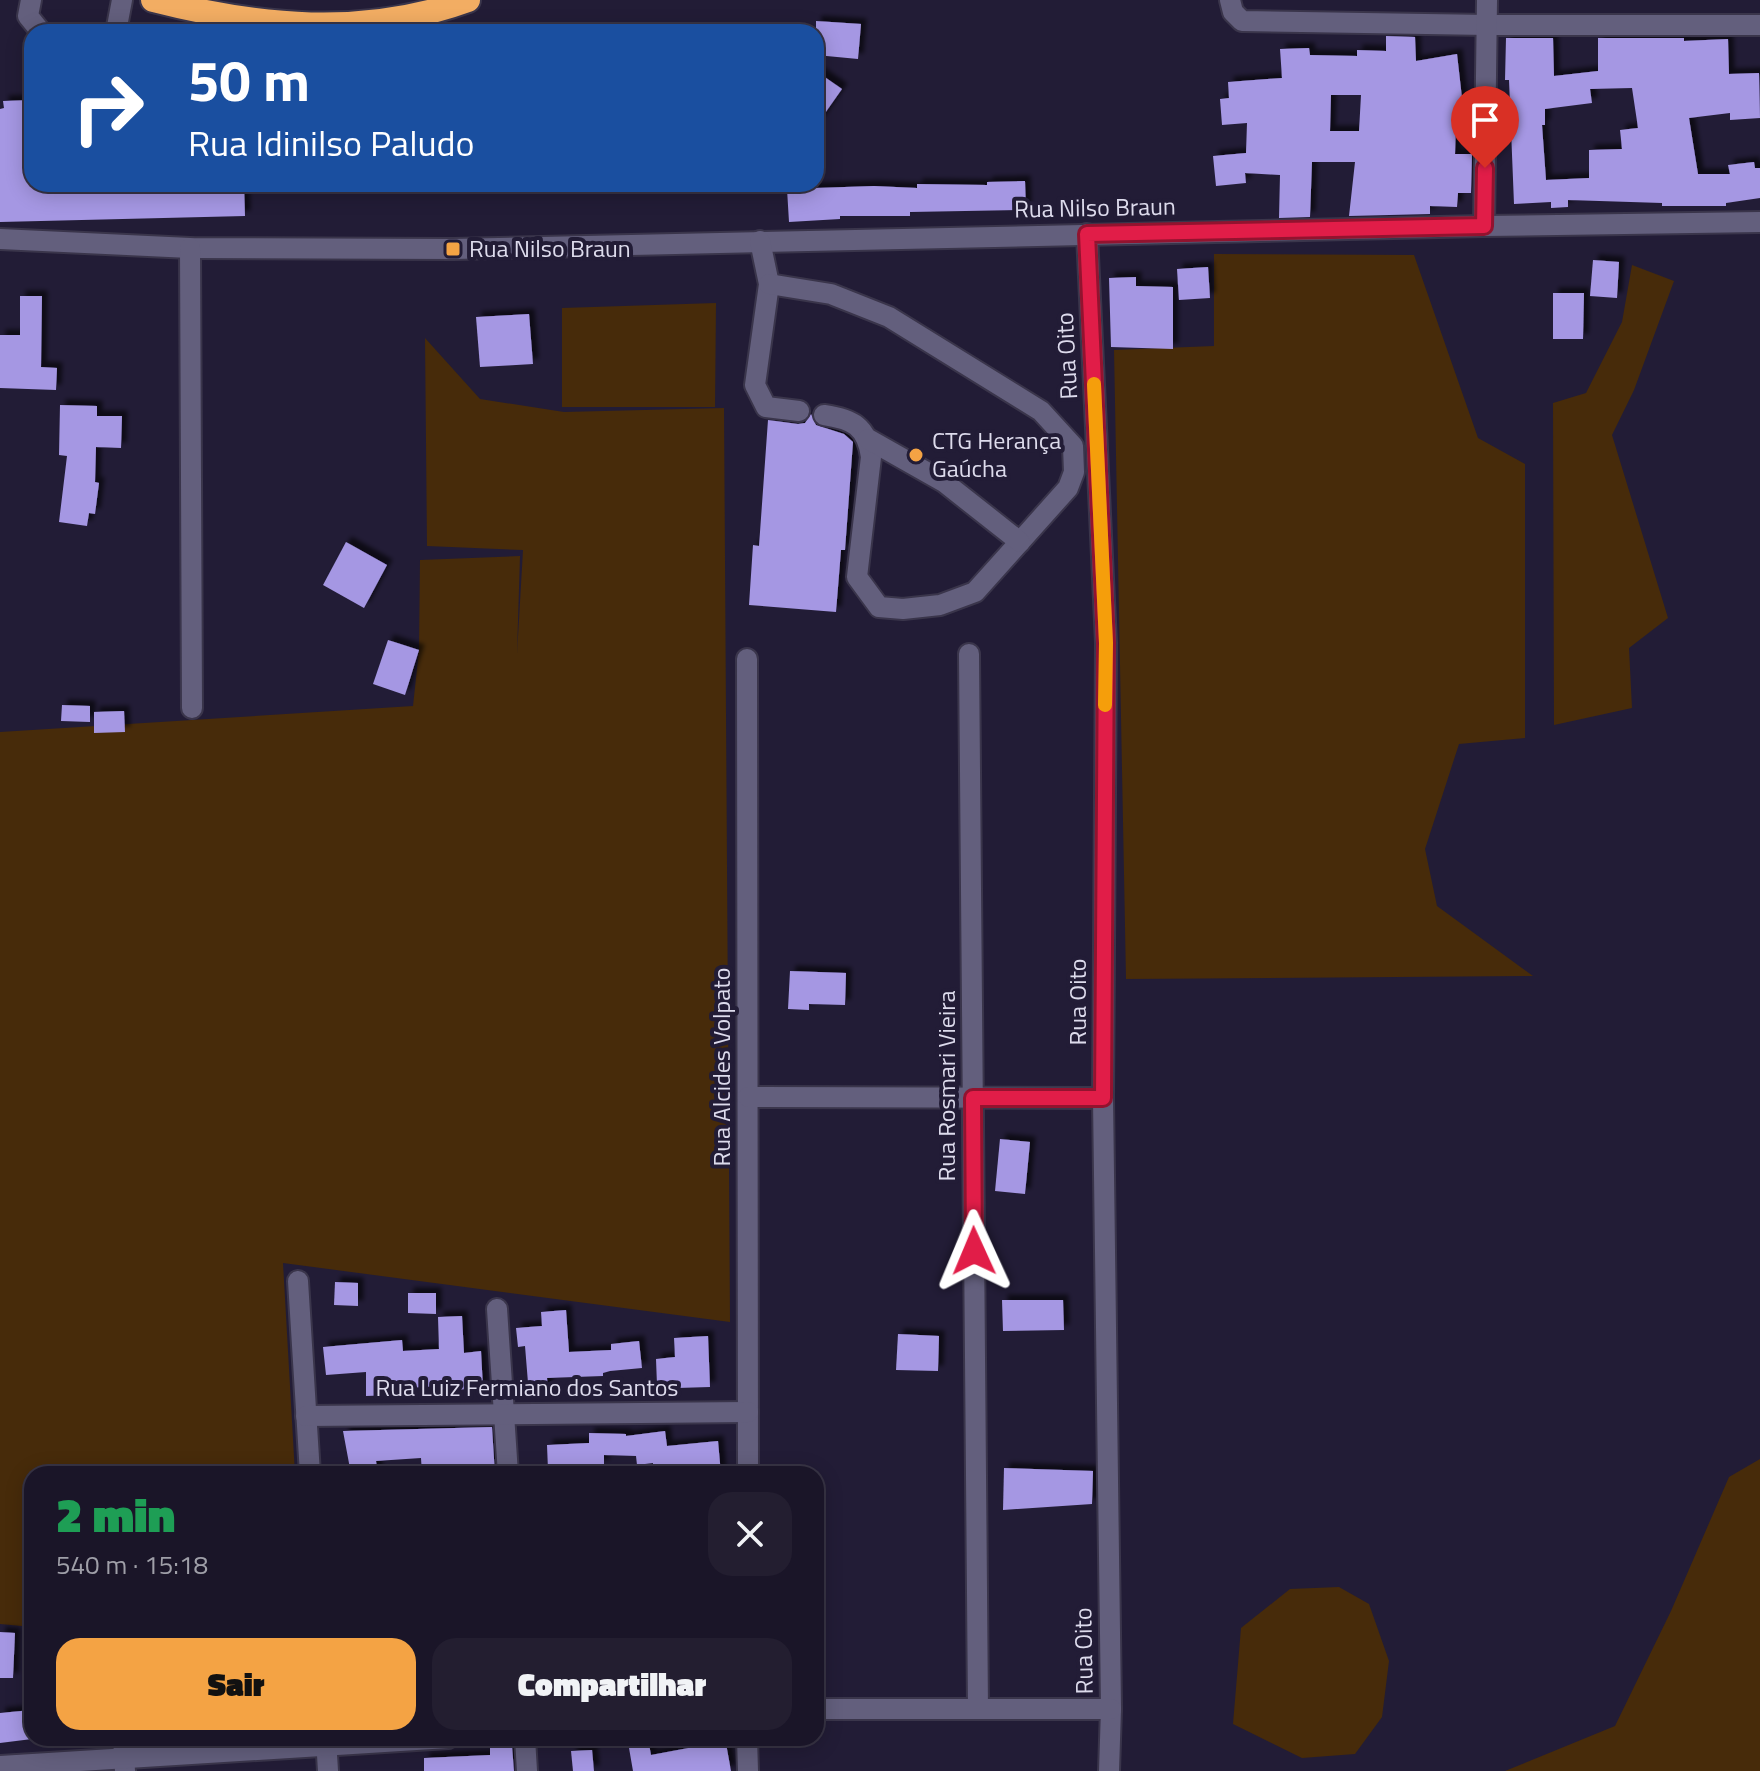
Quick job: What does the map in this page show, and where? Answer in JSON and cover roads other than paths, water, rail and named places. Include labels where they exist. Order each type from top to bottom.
[{"type":"highway","points":[[153,0],[209,24]]},
{"type":"highway","points":[[352,24],[375,22],[468,0]]},
{"type":"street","points":[[31,0],[28,16],[34,24]]},
{"type":"street","points":[[118,24],[122,0]]},
{"type":"street","points":[[1484,226],[1487,0]]},
{"type":"street","points":[[1231,6],[1242,21],[1760,25]]},
{"type":"street","name":"Rua Nilso Braun","points":[[0,239],[190,248],[453,249],[1760,222]]},
{"type":"street","name":"Rua Oito","points":[[1087,234],[1106,643],[1103,1098],[1111,1709],[1109,1771]]},
{"type":"street","points":[[760,241],[769,284],[755,385],[766,407],[799,411]]},
{"type":"street","points":[[190,248],[192,708]]},
{"type":"street","points":[[769,284],[831,294],[889,317],[1041,411],[1073,446],[1074,472],[1068,488],[975,592],[940,605],[903,609],[879,607],[857,577],[871,457],[868,439]]},
{"type":"street","points":[[824,415],[849,418],[868,439],[944,482],[1020,542]]},
{"type":"street","name":"Rua Rosmari Vieira","points":[[969,654],[978,1709]]},
{"type":"street","name":"Rua Alcides Volpato","points":[[747,659],[748,1466]]},
{"type":"street","points":[[748,1097],[1103,1098]]},
{"type":"street","points":[[298,1281],[309,1466]]},
{"type":"street","points":[[497,1309],[507,1466]]},
{"type":"street","name":"Rua Luiz Fermiano dos Santos","points":[[306,1416],[748,1412]]},
{"type":"street","points":[[824,1709],[1111,1709]]},
{"type":"street","points":[[0,1766],[268,1746]]},
{"type":"street","points":[[326,1746],[328,1771]]},
{"type":"street","points":[[525,1746],[527,1771]]},
{"type":"street","points":[[747,1746],[748,1771]]},
{"type":"place","name":"Rua Nilso Braun","points":[[453,249]]},
{"type":"place","name":"CTG Herança Gaúcha","points":[[916,455]]}]
